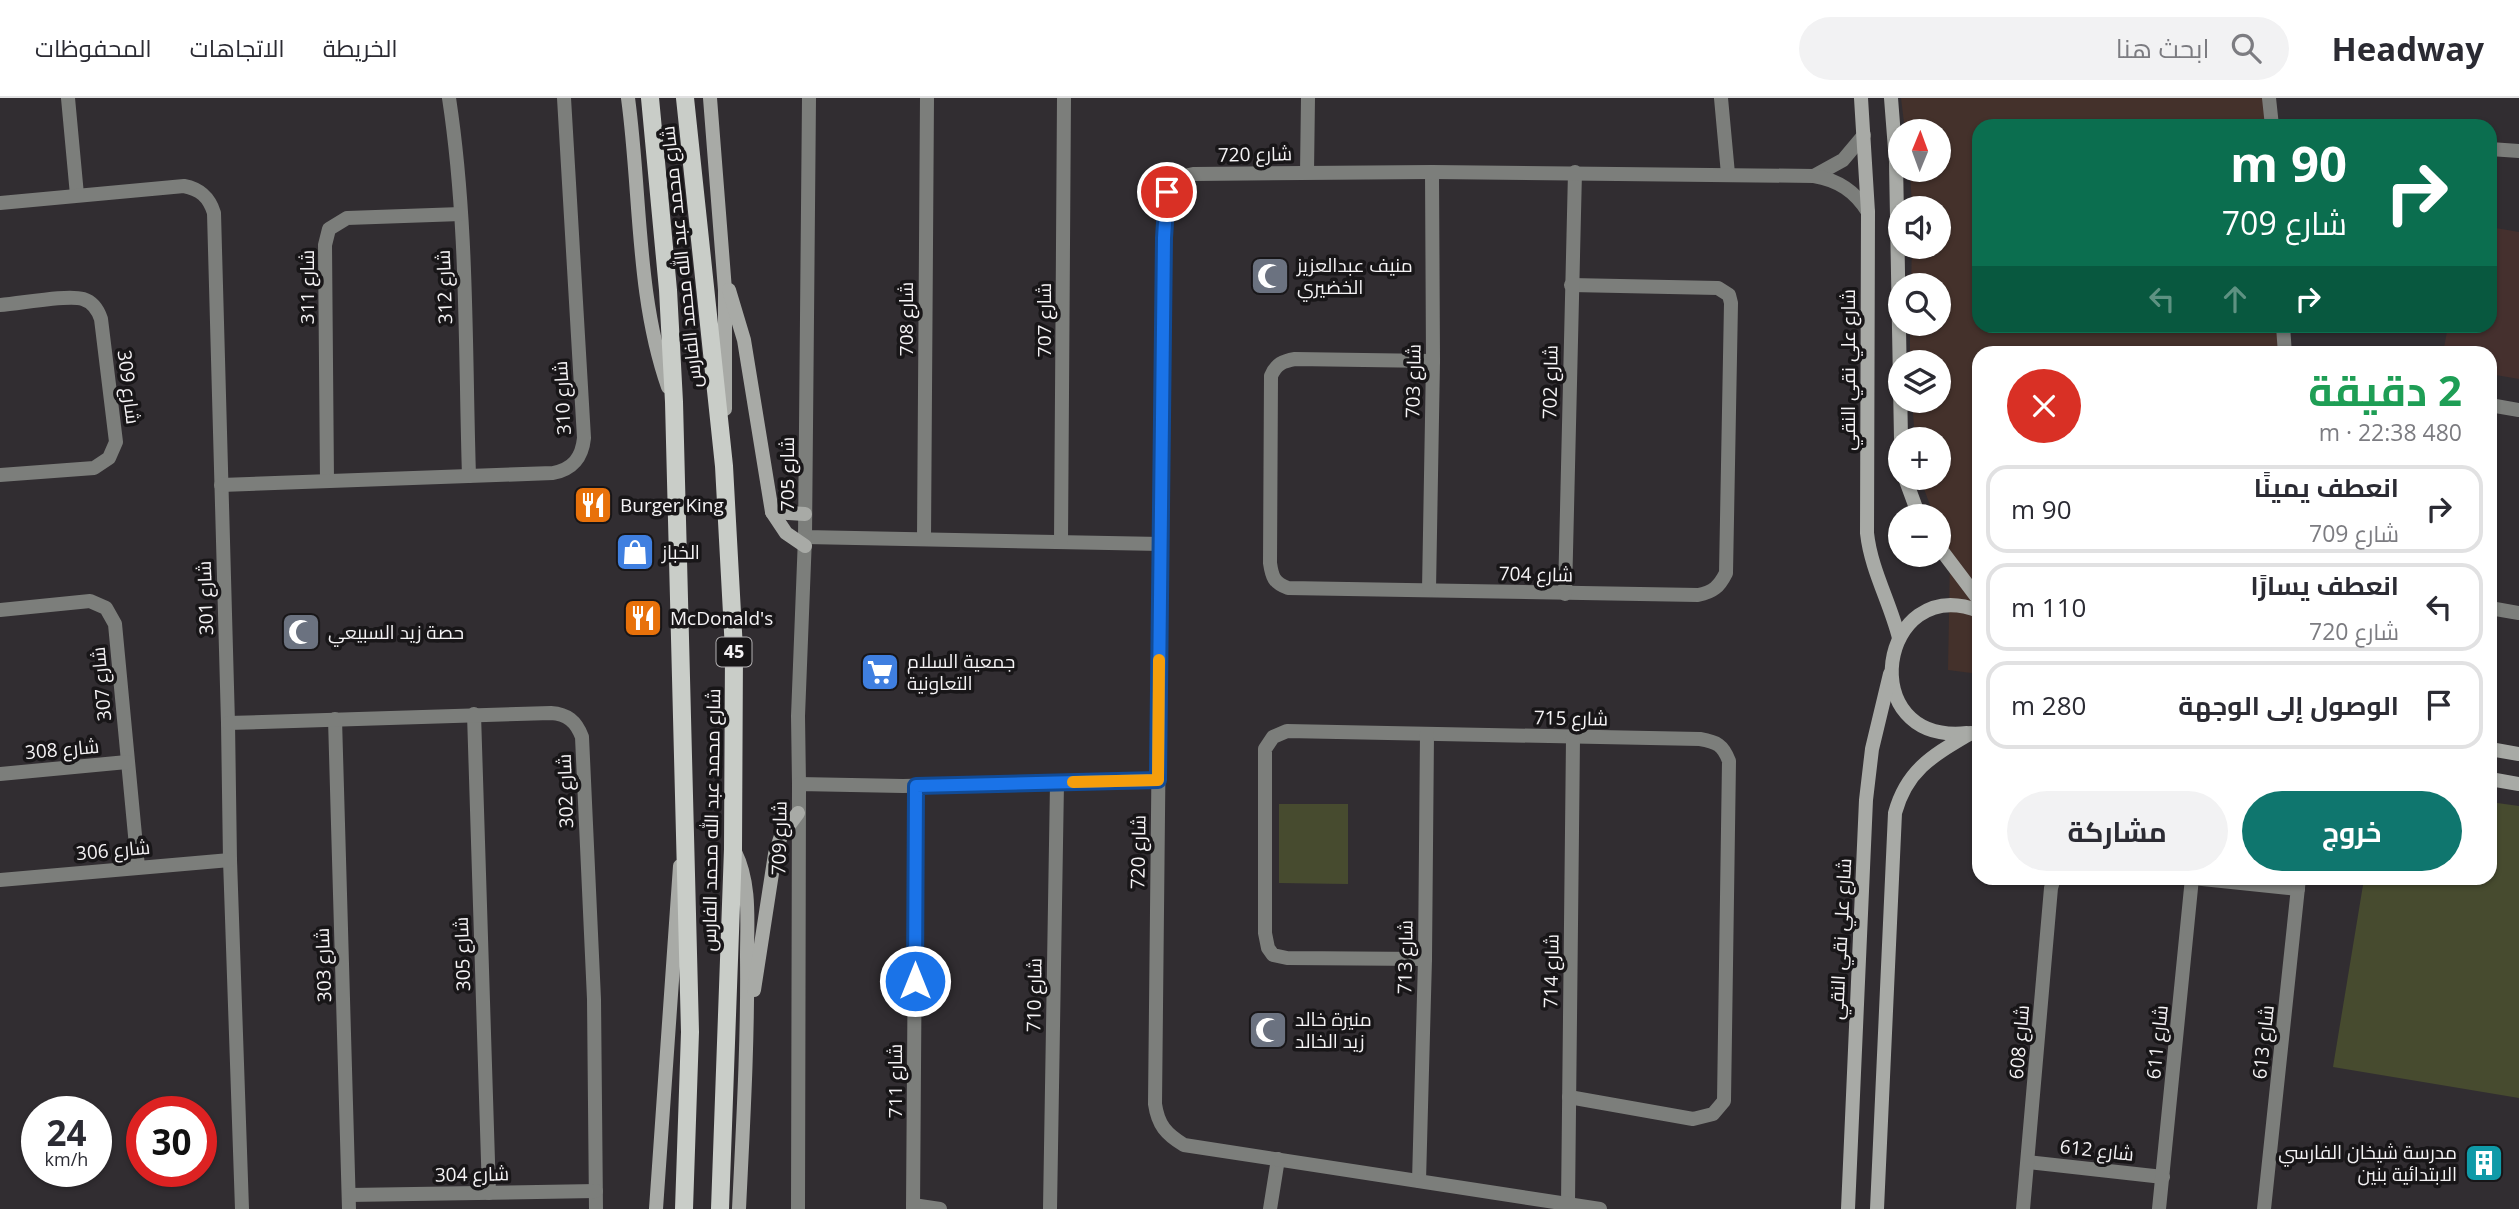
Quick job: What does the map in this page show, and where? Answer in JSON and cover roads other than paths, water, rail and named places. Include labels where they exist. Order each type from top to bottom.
[{"type":"main road","name":"شارع محمد عبد الله محمد الفارس","points":[[650,98],[668,290],[674,402],[690,1032],[684,1209]]},
{"type":"main road","name":"شارع محمد عبد الله محمد الفارس","points":[[685,98],[724,466],[734,650],[733,849],[720,1209]]},
{"type":"street","points":[[68,98],[77,195]]},
{"type":"street","name":"شارع 312","points":[[449,98],[457,150],[461,214],[469,476]]},
{"type":"street","name":"شارع 310","points":[[221,485],[563,471],[579,458],[583,448],[564,98]]},
{"type":"street","points":[[628,98],[646,282],[660,359],[674,402]]},
{"type":"street","points":[[710,98],[725,276],[724,466]]},
{"type":"street","name":"شارع 705","points":[[809,98],[805,542],[924,540],[1161,544]]},
{"type":"street","name":"شارع 708","points":[[924,540],[927,98]]},
{"type":"street","name":"شارع 707","points":[[1061,542],[1065,98]]},
{"type":"street","points":[[1307,172],[1308,98]]},
{"type":"street","points":[[1721,98],[1728,174]]},
{"type":"street","name":"شارع علي نقي النقي","points":[[1848,1209],[1866,800],[1877,723],[1890,674],[1892,655],[1899,638],[1871,560],[1867,533],[1868,212],[1861,98]]},
{"type":"street","points":[[1892,98],[1896,162],[1901,427]]},
{"type":"street","points":[[2269,98],[2271,119]]},
{"type":"street","points":[[1814,176],[1843,160],[1864,135]]},
{"type":"street","points":[[2497,149],[2519,151]]},
{"type":"street","name":"شارع 703","points":[[1429,590],[1433,361],[1432,172]]},
{"type":"street","name":"شارع 720","points":[[1600,1209],[1184,1145],[1166,1133],[1157,1119],[1158,780],[1164,238],[1167,192],[1172,183],[1181,177],[1194,174],[1574,172],[1814,176],[1836,181],[1846,187],[1862,202],[1868,212]]},
{"type":"street","name":"شارع 702","points":[[1565,594],[1574,172]]},
{"type":"street","name":"شارع 301","points":[[0,203],[184,186],[200,192],[211,205],[215,222],[230,860],[242,1209]]},
{"type":"street","name":"شارع 311","points":[[327,481],[325,245],[329,229],[347,218],[461,214]]},
{"type":"street","points":[[725,276],[744,340],[772,512],[786,533],[805,542],[798,716],[799,784]]},
{"type":"street","name":"شارع 704","points":[[1433,361],[1295,359],[1284,361],[1275,368],[1271,376],[1270,563],[1271,575],[1277,584],[1287,588],[1565,594],[1698,595],[1712,592],[1726,573],[1731,317],[1729,295],[1718,288],[1571,285]]},
{"type":"street","name":"شارع 309","points":[[0,305],[78,298],[95,307],[101,319],[116,442],[109,458],[94,468],[0,475]]},
{"type":"street","points":[[2497,406],[2519,410]]},
{"type":"street","points":[[772,512],[806,513]]},
{"type":"street","points":[[1951,563],[1972,591]]},
{"type":"street","name":"شارع 307","points":[[0,610],[90,601],[106,608],[115,624],[138,867]]},
{"type":"street","points":[[1899,638],[1912,622],[1928,611],[1948,606],[1972,608]]},
{"type":"street","points":[[2497,609],[2519,613]]},
{"type":"street","points":[[1890,674],[1894,693],[1903,709],[1917,722],[1934,731],[1952,735],[1972,732]]},
{"type":"street","name":"شارع 302","points":[[228,723],[561,714],[571,719],[578,727],[582,737],[594,999],[596,1209]]},
{"type":"street","name":"شارع 305","points":[[474,715],[489,1193]]},
{"type":"street","name":"شارع 303","points":[[335,719],[349,1202]]},
{"type":"street","name":"شارع 715","points":[[1425,959],[1287,958],[1273,955],[1268,948],[1265,933],[1265,749],[1273,737],[1287,731],[1700,739],[1716,742],[1724,748],[1729,761],[1724,1101],[1713,1114],[1693,1119],[1569,1097]]},
{"type":"street","points":[[1877,1209],[1895,813],[1903,788],[1920,766],[1972,733]]},
{"type":"street","name":"شارع 713","points":[[1419,1181],[1427,734]]},
{"type":"street","name":"شارع 714","points":[[1568,1204],[1573,738]]},
{"type":"street","points":[[2497,750],[2519,754]]},
{"type":"street","name":"شارع 308","points":[[0,774],[127,762]]},
{"type":"street","name":"شارع 709","points":[[798,1209],[799,784],[916,786],[1158,780]]},
{"type":"street","points":[[2497,780],[2519,784]]},
{"type":"street","name":"شارع 710","points":[[1050,1209],[1057,782]]},
{"type":"street","name":"شارع 711","points":[[913,1207],[916,786]]},
{"type":"street","points":[[748,1029],[775,854],[786,828],[798,813]]},
{"type":"street","points":[[656,1209],[678,877],[686,841]]},
{"type":"street","points":[[733,849],[742,870],[746,898],[748,1029],[738,1209]]},
{"type":"street","name":"شارع 306","points":[[0,880],[230,860]]},
{"type":"street","name":"شارع 608","points":[[2023,1209],[2052,885]]},
{"type":"street","name":"شارع 611","points":[[2159,1209],[2192,885]]},
{"type":"street","name":"شارع 613","points":[[2264,1209],[2298,885]]},
{"type":"street","points":[[1270,1209],[1278,1159]]},
{"type":"street","name":"شارع 612","points":[[2028,1162],[2162,1177]]},
{"type":"street","name":"شارع 304","points":[[349,1202],[489,1193],[596,1191]]},
{"type":"street","points":[[913,1207],[940,1209]]},
{"type":"place","name":"منيف عبدالعزيز الخضيري","points":[[1270,276]]},
{"type":"place","name":"Burger King","points":[[593,505]]},
{"type":"place","name":"الخباز","points":[[635,552]]},
{"type":"place","name":"McDonald's","points":[[643,618]]},
{"type":"place","name":"حصة زيد السبيعي","points":[[301,632]]},
{"type":"place","name":"جمعية السلام التعاونية","points":[[880,672]]},
{"type":"place","name":"منيرة خالد زيد الخالد","points":[[1268,1030]]},
{"type":"place","name":"مدرسة شيخان الفارسي الابتدائية بنين","points":[[2484,1163]]}]
